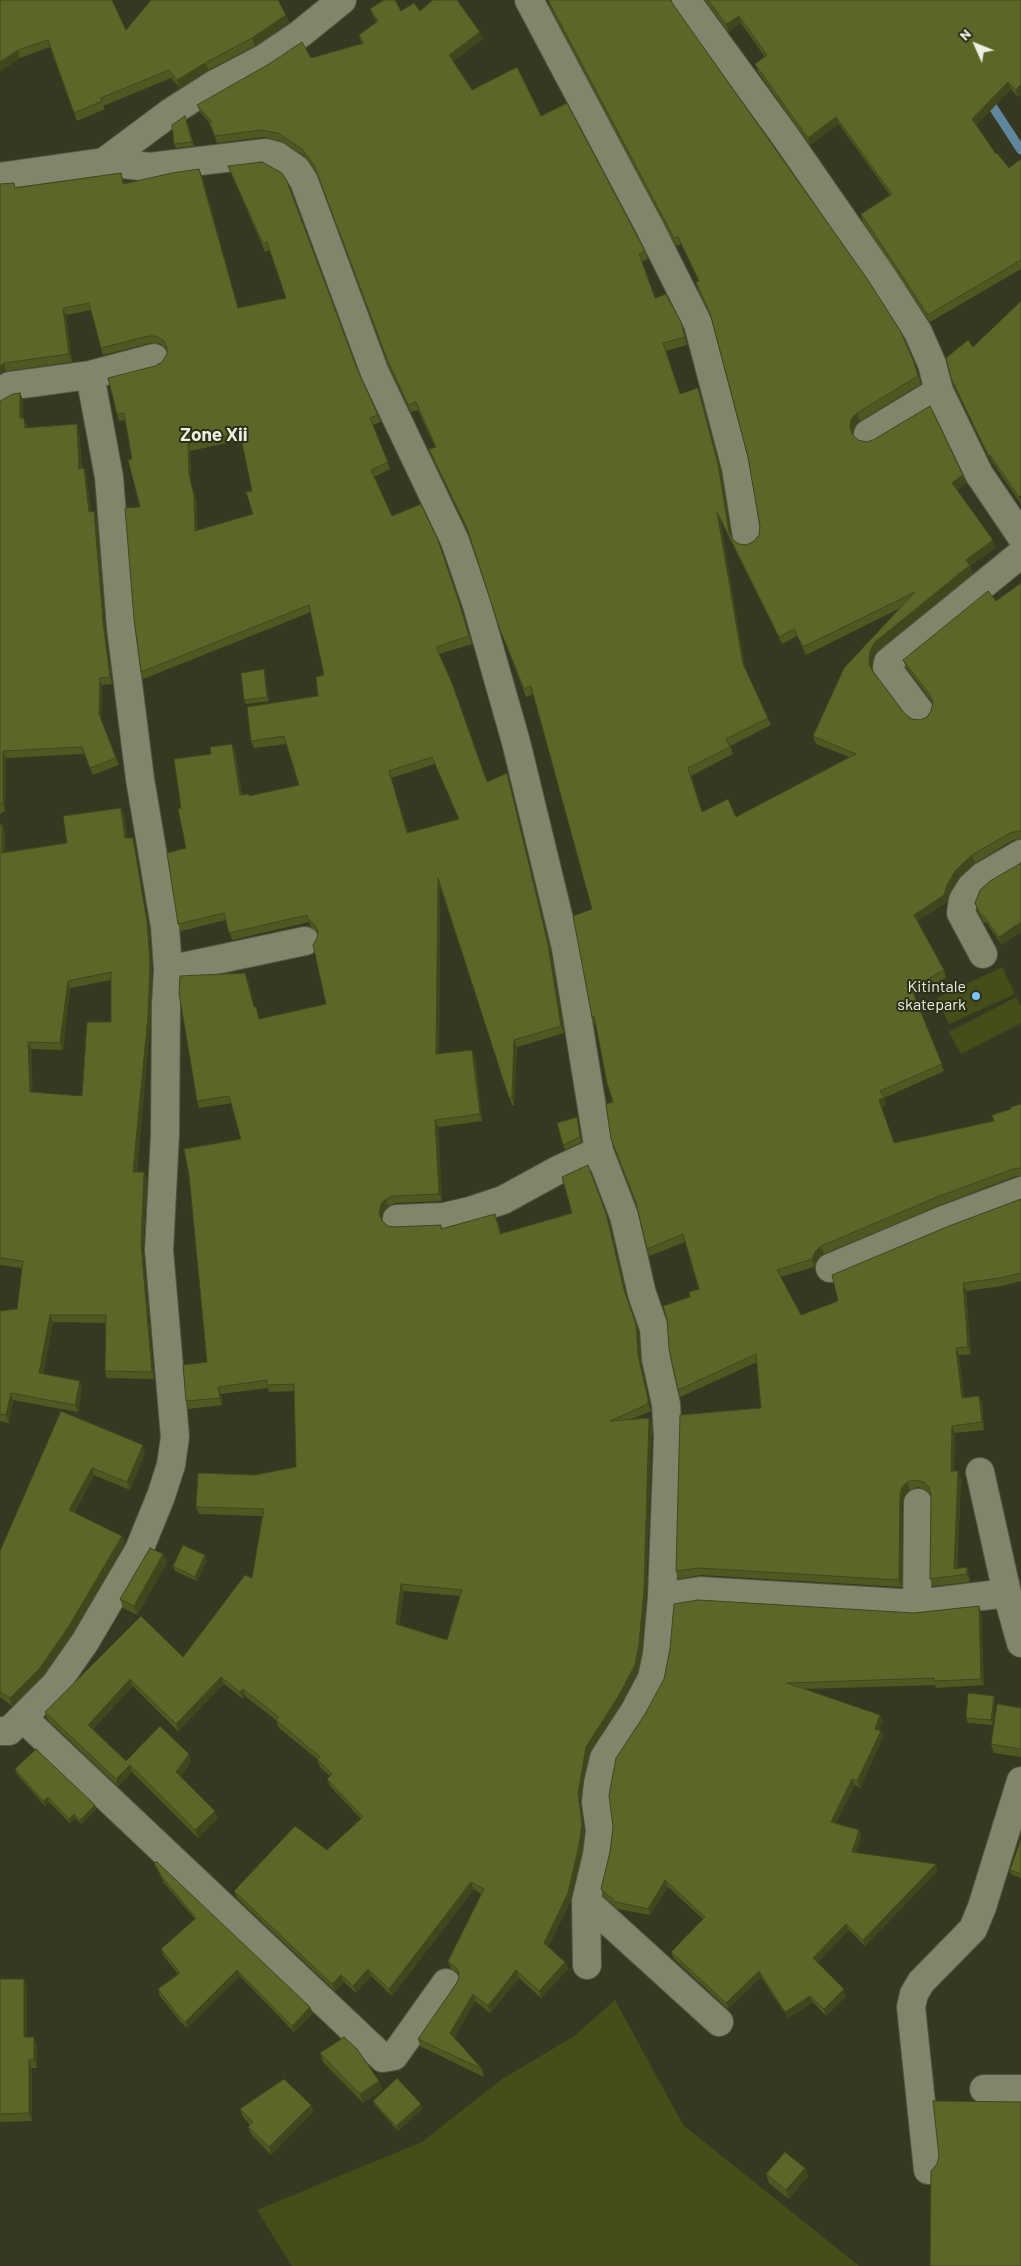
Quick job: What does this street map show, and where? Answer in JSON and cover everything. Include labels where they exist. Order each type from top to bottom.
[{"type":"street","points":[[104,162],[171,112],[215,84],[263,59],[300,34],[342,0]]},
{"type":"street","points":[[529,0],[650,228],[698,324],[736,468],[747,537]]},
{"type":"street","points":[[686,0],[786,136],[918,332],[932,364],[939,391],[979,474],[1020,535],[888,662],[887,668],[920,712]]},
{"type":"street","points":[[0,177],[104,162],[150,167],[266,153],[277,156],[296,169],[304,181],[376,373],[455,541],[477,605],[516,742],[566,948],[599,1151],[624,1216],[642,1294],[654,1328],[656,1359],[666,1404],[668,1438],[662,1597],[657,1654],[652,1678],[634,1712],[604,1758],[598,1783],[596,1802],[600,1831],[597,1855],[586,1901],[587,1965]]},
{"type":"street","points":[[0,393],[9,386],[90,375],[154,358]]},
{"type":"street","points":[[90,375],[109,477],[120,628],[140,779],[165,927],[168,970],[165,1135],[159,1250],[174,1417],[174,1437],[172,1465],[140,1550],[85,1642],[55,1685],[12,1725],[383,2058],[394,2056],[446,1983]]},
{"type":"street","points":[[868,434],[939,391]]},
{"type":"street","points":[[982,954],[961,913],[963,900],[971,887],[983,876],[1021,854]]},
{"type":"street","points":[[168,970],[305,940]]},
{"type":"street","points":[[397,1219],[444,1217],[504,1200],[558,1170],[599,1151]]},
{"type":"street","points":[[830,1268],[946,1219],[1021,1191]]},
{"type":"street","points":[[980,1472],[1007,1593],[1021,1643]]},
{"type":"street","points":[[917,1604],[918,1503]]},
{"type":"street","points":[[662,1597],[700,1591],[917,1604],[1007,1593]]},
{"type":"street","points":[[928,2170],[911,2007],[914,1994],[921,1982],[972,1929],[982,1907],[1021,1781]]},
{"type":"street","points":[[586,1901],[719,2022]]},
{"type":"street","points":[[984,2089],[1021,2089]]},
{"type":"green space","name":"Kitintale skatepark","points":[[1002,967],[1015,994],[949,1024],[937,998]]},
{"type":"green space","name":"Kitintale skatepark","points":[[1016,997],[1021,1007],[1021,1023],[961,1054],[949,1032]]},
{"type":"green space","points":[[615,2000],[683,2125],[859,2266],[292,2266],[257,2210],[422,2142],[502,2079],[573,2037]]},
{"type":"building","points":[[0,0],[112,0],[126,30],[151,0],[278,0],[286,15],[252,38],[177,80],[169,70],[101,98],[102,101],[74,113],[48,40],[18,50],[0,62]]},
{"type":"building","points":[[384,0],[395,0],[401,11],[414,3],[420,11],[433,0],[457,0],[480,32],[449,55],[472,90],[517,67],[541,116],[567,103],[645,251],[639,254],[655,298],[666,294],[681,322],[685,337],[663,343],[680,394],[698,388],[718,464],[729,532],[733,540],[739,544],[747,545],[759,535],[760,527],[748,457],[710,313],[696,282],[699,281],[678,237],[674,238],[548,0],[670,0],[868,280],[901,332],[914,362],[918,376],[857,413],[851,419],[850,427],[852,434],[858,440],[866,442],[873,440],[930,406],[963,475],[952,483],[993,540],[966,560],[970,565],[875,642],[870,651],[869,664],[872,670],[905,714],[912,719],[920,720],[927,717],[933,702],[930,695],[903,660],[988,591],[996,601],[1021,583],[1021,832],[1010,833],[972,855],[955,871],[944,895],[914,915],[944,970],[911,988],[942,1064],[880,1091],[884,1097],[879,1100],[894,1143],[994,1121],[992,1115],[1021,1104],[1021,1168],[1013,1169],[937,1197],[821,1246],[815,1252],[812,1259],[777,1270],[801,1315],[838,1301],[832,1275],[949,1226],[1021,1199],[1021,1273],[963,1283],[968,1347],[956,1348],[962,1398],[979,1396],[982,1422],[952,1426],[951,1471],[958,1471],[954,1569],[967,1567],[967,1574],[930,1579],[931,1495],[929,1487],[924,1482],[915,1480],[907,1482],[902,1487],[900,1495],[899,1580],[698,1568],[676,1571],[680,1415],[761,1408],[756,1354],[678,1390],[669,1349],[667,1319],[663,1306],[690,1297],[689,1292],[699,1289],[683,1234],[647,1249],[636,1203],[611,1139],[606,1104],[613,1102],[607,1083],[594,1016],[592,1017],[573,916],[592,909],[531,686],[524,689],[499,627],[467,528],[429,449],[436,447],[416,402],[408,405],[387,359],[314,165],[302,149],[278,133],[261,130],[215,136],[209,122],[212,122],[197,105],[269,64],[302,42],[311,58],[364,43],[359,35],[378,21],[370,9]],"holes":[[[717,512],[779,637],[794,629],[803,647],[915,592],[844,668],[813,736],[856,754],[736,817],[728,799],[702,812],[688,768],[730,747],[726,739],[768,718],[743,664]]]},
{"type":"building","points":[[708,0],[1021,0],[1021,84],[1016,90],[1008,82],[972,119],[996,154],[1009,168],[1021,159],[1021,260],[928,315],[861,214],[892,194],[836,117],[808,138],[755,64],[767,55],[739,16],[726,24]]},
{"type":"building","points":[[185,116],[192,142],[174,144],[172,125]]},
{"type":"building","points":[[262,162],[282,173],[287,181],[358,371],[378,415],[370,418],[388,462],[371,470],[392,516],[421,504],[438,540],[469,636],[436,647],[452,683],[487,782],[507,773],[548,944],[561,1026],[514,1040],[512,1097],[509,1098],[438,878],[436,1054],[472,1050],[480,1114],[435,1120],[439,1194],[393,1196],[381,1204],[379,1213],[382,1221],[388,1226],[441,1225],[441,1229],[495,1214],[500,1234],[572,1213],[562,1177],[588,1165],[606,1213],[624,1290],[636,1324],[638,1355],[648,1399],[648,1404],[610,1421],[649,1418],[644,1589],[639,1644],[635,1665],[618,1697],[586,1747],[578,1793],[582,1824],[579,1845],[568,1893],[544,1943],[565,1962],[539,1991],[516,1970],[488,2006],[473,1994],[450,2033],[482,2069],[418,2039],[459,1978],[458,1970],[448,1961],[484,1889],[471,1882],[389,1989],[368,1969],[353,1986],[341,1975],[332,1984],[234,1891],[295,1826],[327,1850],[363,1817],[327,1779],[332,1774],[317,1759],[320,1757],[276,1720],[279,1717],[243,1689],[240,1692],[221,1677],[176,1724],[130,1679],[88,1725],[126,1761],[160,1726],[189,1754],[176,1772],[215,1811],[195,1830],[130,1765],[116,1779],[45,1712],[141,1616],[183,1657],[245,1575],[252,1578],[264,1509],[196,1507],[198,1473],[255,1475],[296,1467],[294,1384],[267,1385],[267,1380],[218,1387],[220,1398],[186,1401],[183,1365],[207,1362],[189,1175],[184,1149],[241,1139],[229,1096],[197,1101],[179,993],[180,976],[245,973],[259,1019],[326,1004],[313,945],[318,931],[307,915],[229,933],[224,913],[178,924],[167,853],[186,848],[178,809],[181,808],[174,759],[211,754],[210,747],[232,744],[240,795],[249,794],[249,796],[299,785],[284,736],[251,741],[247,707],[318,696],[316,677],[324,675],[309,605],[141,672],[134,619],[125,508],[140,507],[128,460],[132,459],[124,413],[117,414],[108,378],[155,366],[162,362],[167,354],[167,347],[163,340],[156,336],[148,336],[101,348],[89,303],[63,308],[69,354],[4,363],[0,366],[0,184],[14,183],[15,188],[121,173],[123,184],[199,169],[238,308],[286,298],[267,242],[263,244],[228,166]],"holes":[[[240,433],[252,491],[246,492],[253,514],[195,531],[194,496],[189,474],[188,444]],[[432,757],[459,819],[407,833],[389,771]],[[401,1584],[462,1590],[447,1640],[396,1624]]]},
{"type":"building","points":[[1021,301],[1021,495],[1019,497],[990,455],[989,457],[951,378],[946,358],[968,340],[973,347]]},
{"type":"building","points":[[20,393],[20,418],[24,418],[25,428],[77,424],[79,469],[84,468],[89,512],[94,511],[103,622],[110,677],[100,678],[99,714],[116,758],[90,768],[82,747],[3,751],[3,804],[0,805],[0,401],[13,394]]},
{"type":"building","points":[[264,669],[267,697],[244,700],[241,673]]},
{"type":"building","points":[[121,808],[125,838],[133,838],[147,922],[150,963],[148,1016],[133,1172],[144,1172],[141,1244],[152,1372],[105,1371],[106,1315],[50,1315],[39,1373],[80,1381],[75,1405],[11,1393],[6,1415],[0,1414],[0,1311],[17,1309],[23,1261],[0,1258],[0,825],[2,824],[2,853],[67,843],[63,816]],"holes":[[[111,972],[111,1022],[87,1022],[82,1096],[30,1092],[28,1042],[60,1043],[68,981]]]},
{"type":"building","points":[[1021,863],[1021,922],[999,937],[983,915],[981,916],[975,903],[980,890],[990,881]]},
{"type":"building","points":[[577,1117],[580,1137],[563,1145],[557,1123]]},
{"type":"building","points":[[61,1411],[143,1445],[127,1482],[92,1468],[69,1510],[122,1536],[69,1626],[40,1668],[10,1698],[0,1692],[0,1551]]},
{"type":"building","points":[[183,1545],[205,1555],[195,1577],[173,1566]]},
{"type":"building","points":[[150,1548],[163,1554],[134,1606],[120,1599]]},
{"type":"building","points":[[698,1600],[914,1613],[979,1606],[981,1679],[934,1681],[934,1678],[787,1683],[880,1715],[875,1729],[881,1731],[857,1781],[852,1779],[831,1822],[859,1830],[852,1852],[936,1864],[863,1940],[846,1924],[813,1958],[844,1989],[824,2009],[810,1996],[785,2012],[759,1971],[726,2003],[671,1952],[705,1917],[665,1880],[648,1909],[616,1902],[601,1889],[610,1852],[613,1827],[609,1795],[616,1758],[645,1714],[664,1679],[670,1649],[674,1604]]},
{"type":"building","points":[[968,1693],[994,1696],[991,1720],[966,1718]]},
{"type":"building","points":[[997,1704],[1021,1708],[1021,1749],[991,1744]]},
{"type":"building","points":[[36,1749],[95,1805],[80,1820],[74,1814],[69,1819],[48,1797],[43,1801],[15,1769]]},
{"type":"building","points":[[1021,1839],[1021,1874],[1010,1870]]},
{"type":"building","points":[[157,1862],[310,2007],[292,2026],[237,1970],[185,2022],[177,2014],[158,1989],[180,1973],[161,1949],[196,1918],[162,1877],[154,1863]]},
{"type":"building","points":[[0,1979],[24,1979],[24,2037],[34,2037],[34,2060],[29,2060],[29,2113],[0,2114]]},
{"type":"building","points":[[344,2037],[357,2049],[379,2081],[360,2094],[320,2053]]},
{"type":"building","points":[[397,2078],[421,2104],[396,2126],[373,2101]]},
{"type":"building","points":[[284,2079],[311,2105],[269,2147],[248,2127],[253,2122],[240,2109]]},
{"type":"building","points":[[933,2101],[1021,2102],[1021,2266],[930,2266],[931,2171],[937,2164],[939,2156]]},
{"type":"building","points":[[785,2152],[805,2168],[786,2190],[766,2174]]},
{"type":"waterway","points":[[987,98],[1021,150]]},
{"type":"place","name":"Kitintale skatepark","points":[[976,996]]},
{"type":"district","name":"Zone Xii","points":[[214,435]]}]
